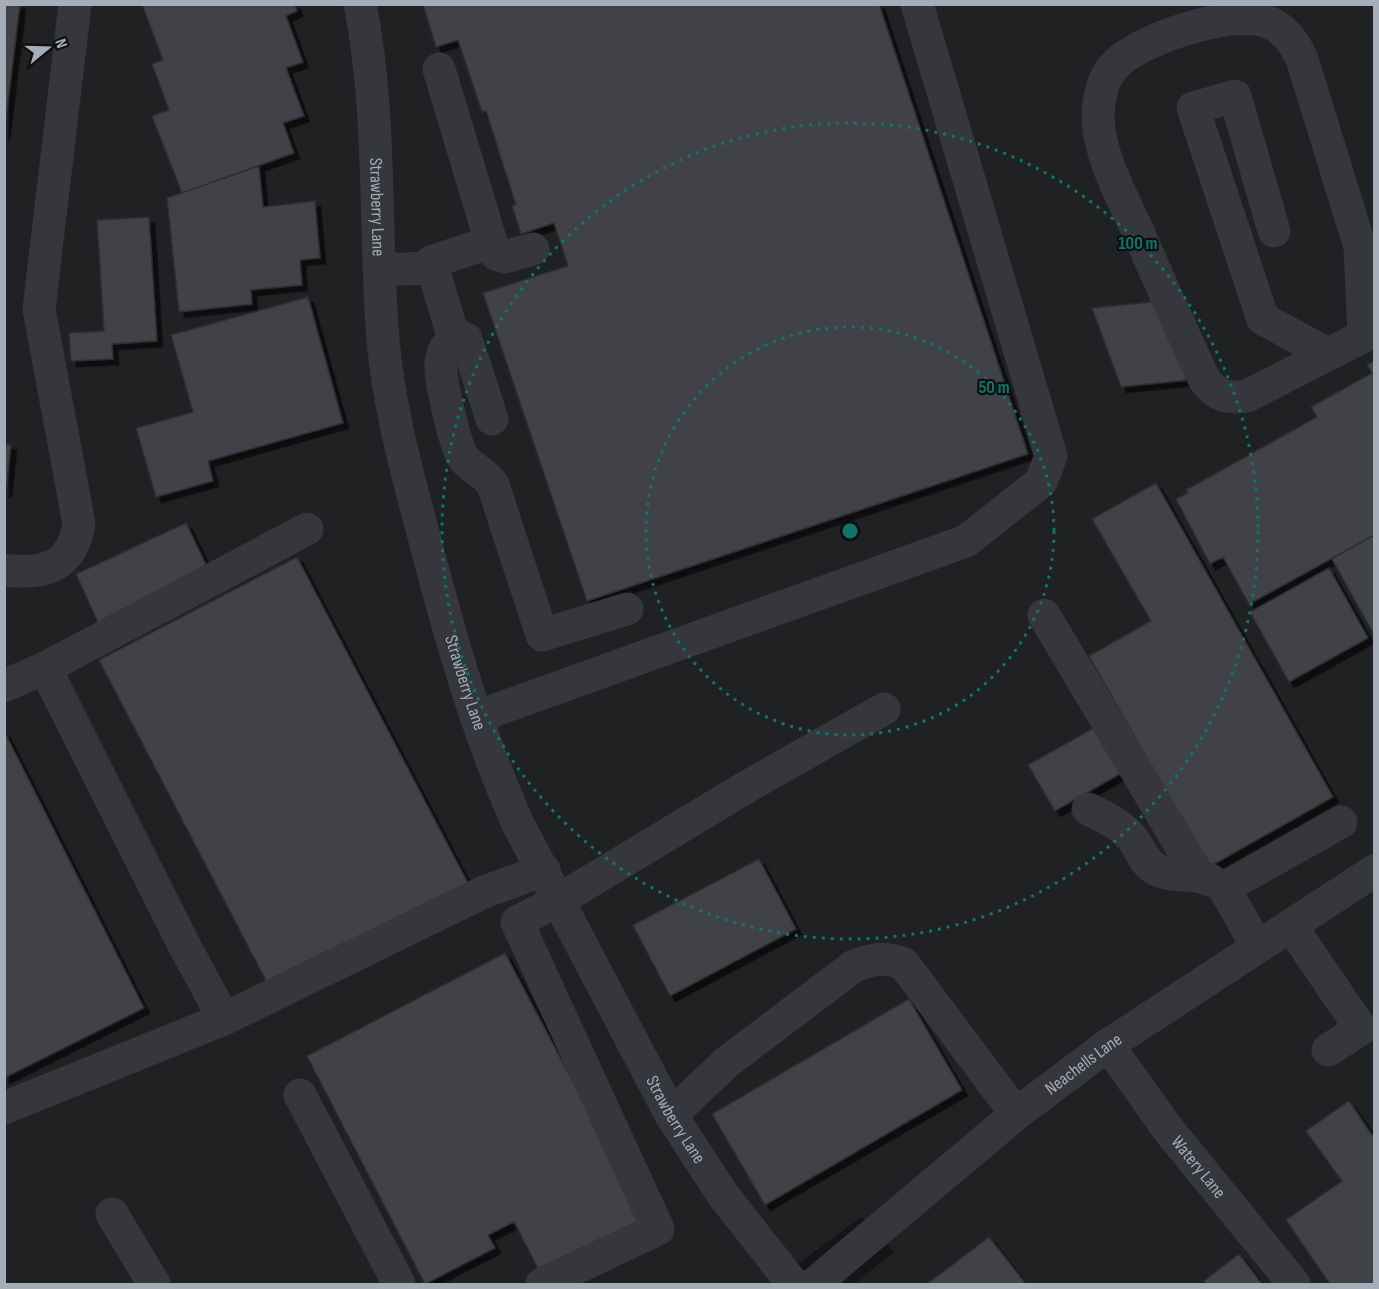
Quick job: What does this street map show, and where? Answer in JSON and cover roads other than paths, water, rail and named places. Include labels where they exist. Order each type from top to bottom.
[{"type":"street","points":[[4,570],[27,573],[43,571],[55,565],[67,555],[77,539],[79,524],[39,309],[75,4]]},
{"type":"street","points":[[476,717],[966,541],[1041,482],[1051,456],[917,4]]},
{"type":"street","name":"Strawberry Lane","points":[[363,5],[372,100],[380,270],[389,394],[454,650],[476,717],[497,777],[518,824],[671,1115],[723,1195],[793,1284]]},
{"type":"street","points":[[1248,18],[1266,21],[1281,29],[1293,42],[1302,59],[1360,247],[1369,333],[1247,396],[1232,398],[1220,395],[1204,380],[1111,173],[1101,139],[1098,119],[1100,96],[1106,78],[1115,64],[1156,41],[1228,19],[1248,18]]},
{"type":"street","points":[[439,69],[496,254],[505,257],[533,249]]},
{"type":"street","points":[[1274,231],[1235,96],[1193,108],[1263,320],[1328,354]]},
{"type":"street","points":[[380,270],[427,268],[431,262],[491,242]]},
{"type":"street","points":[[431,262],[453,339]]},
{"type":"street","points":[[492,419],[466,339],[461,337],[453,339],[446,346],[441,364],[456,439],[466,462],[488,476],[493,485],[542,635],[627,609]]},
{"type":"street","points":[[4,686],[45,668],[307,529]]},
{"type":"street","points":[[1044,615],[1210,881],[1257,946]]},
{"type":"street","points":[[45,668],[183,943],[224,1019]]},
{"type":"street","points":[[542,1284],[658,1229],[517,922],[559,900],[748,786],[884,709]]},
{"type":"street","points":[[1088,809],[1111,819],[1133,838],[1152,867],[1167,873],[1210,881],[1341,822]]},
{"type":"street","points":[[4,1108],[224,1019],[484,892],[544,870]]},
{"type":"street","name":"Neachells Lane","points":[[814,1284],[1016,1114],[1108,1044],[1374,871]]},
{"type":"street","points":[[1291,926],[1361,1029],[1328,1050]]},
{"type":"street","points":[[671,1115],[727,1062],[854,966],[872,959],[890,958],[904,964],[1016,1114]]},
{"type":"street","name":"Watery Lane","points":[[1108,1044],[1167,1128],[1294,1284]]},
{"type":"street","points":[[300,1095],[399,1284]]},
{"type":"street","points":[[112,1214],[154,1284]]}]
